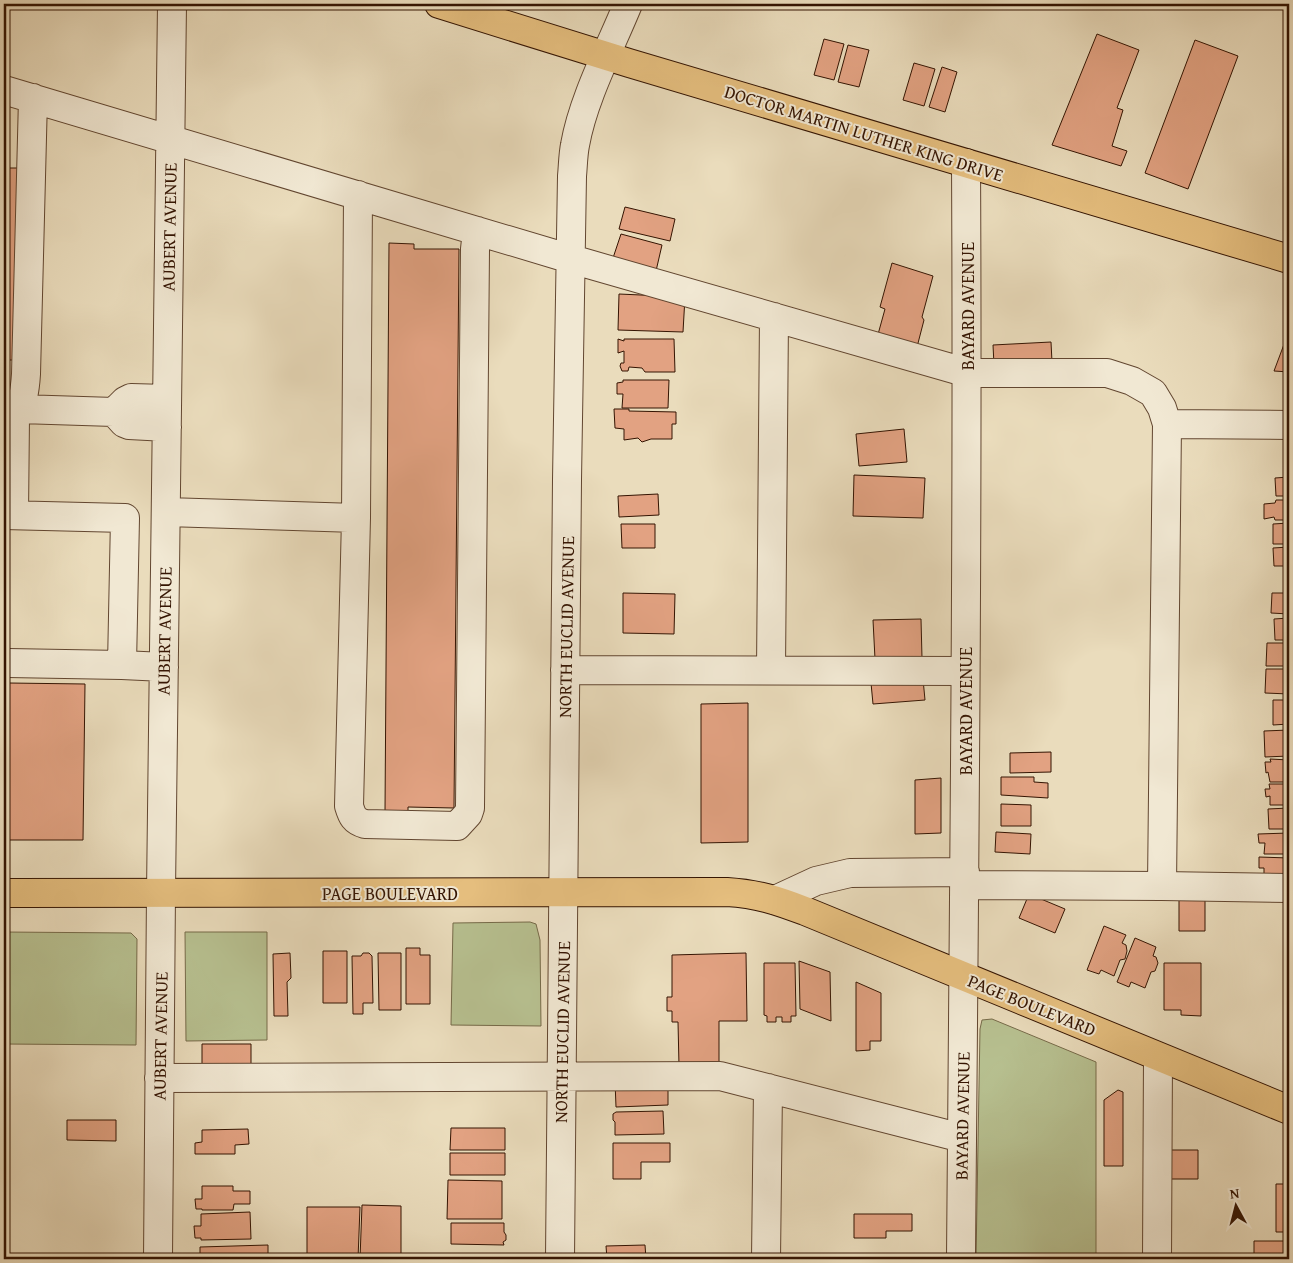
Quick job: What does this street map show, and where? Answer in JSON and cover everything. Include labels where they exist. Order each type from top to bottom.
[{"type":"main road","name":"DOCTOR MARTIN LUTHER KING DRIVE","points":[[439,4],[606,56],[1289,259]]},
{"type":"main road","name":"PAGE BOULEVARD","points":[[4,893],[727,892],[751,894],[775,900],[1289,1110]]},
{"type":"street","name":"AUBERT AVENUE","points":[[158,1259],[172,4]]},
{"type":"street","name":"NORTH EUCLID AVENUE","points":[[560,1259],[572,176],[575,145],[588,100],[628,4]]},
{"type":"street","points":[[4,90],[570,259],[968,373],[1107,373],[1132,382],[1153,393],[1162,408],[1167,424],[1162,886]]},
{"type":"street","points":[[33,98],[26,374],[25,391],[20,409],[15,417],[9,515],[126,518],[122,665]]},
{"type":"street","name":"BAYARD AVENUE","points":[[960,1259],[968,373],[966,164]]},
{"type":"street","points":[[358,195],[356,518],[348,806],[357,822],[365,824],[457,826],[468,814],[470,808],[475,269],[477,231]]},
{"type":"street","points":[[771,670],[774,317]]},
{"type":"street","points":[[114,412],[131,398],[167,399]]},
{"type":"street","points":[[20,409],[114,412],[124,423],[129,425],[167,427]]},
{"type":"street","points":[[1167,424],[1289,425]]},
{"type":"street","points":[[166,512],[356,518]]},
{"type":"street","points":[[8,663],[164,667]]},
{"type":"street","points":[[566,670],[966,670]]},
{"type":"street","points":[[775,900],[816,882],[850,874],[1162,886],[1289,888]]},
{"type":"street","points":[[1157,1259],[1158,1057]]},
{"type":"street","points":[[159,1078],[720,1076],[962,1138]]},
{"type":"street","points":[[766,1259],[768,1088]]},
{"type":"green space","points":[[530,922],[536,924],[540,940],[541,1026],[451,1025],[453,923]]},
{"type":"green space","points":[[4,932],[131,933],[137,939],[136,1045],[4,1044]]},
{"type":"green space","points":[[185,932],[267,932],[267,1040],[186,1041]]},
{"type":"green space","points":[[992,1019],[1096,1062],[1096,1258],[976,1259],[980,1029],[982,1020]]},
{"type":"building","points":[[1097,34],[1139,50],[1117,108],[1123,110],[1112,146],[1127,151],[1121,166],[1052,145]]},
{"type":"building","points":[[824,39],[844,44],[834,80],[814,75]]},
{"type":"building","points":[[1195,40],[1238,56],[1188,189],[1145,173]]},
{"type":"building","points":[[848,45],[869,50],[859,87],[838,82]]},
{"type":"building","points":[[914,63],[935,69],[924,106],[903,100]]},
{"type":"building","points":[[942,67],[957,72],[945,112],[929,107]]},
{"type":"building","points":[[4,168],[19,168],[15,360],[4,360]]},
{"type":"building","points":[[625,207],[675,219],[670,241],[619,229]]},
{"type":"building","points":[[621,234],[662,245],[656,271],[613,258]]},
{"type":"building","points":[[389,243],[414,244],[414,249],[459,249],[454,808],[408,807],[408,811],[385,812]]},
{"type":"building","points":[[892,263],[933,276],[922,317],[924,320],[917,347],[877,338],[885,309],[880,307]]},
{"type":"building","points":[[619,294],[685,297],[683,332],[618,330]]},
{"type":"building","points":[[1289,331],[1289,372],[1274,371]]},
{"type":"building","points":[[618,339],[624,341],[624,339],[674,339],[675,372],[645,372],[642,368],[629,367],[628,371],[622,371],[620,366],[621,363],[624,363],[624,351],[618,353]]},
{"type":"building","points":[[1051,342],[1052,362],[994,365],[993,345]]},
{"type":"building","points":[[623,380],[669,380],[668,408],[622,408],[623,394],[617,394],[617,383],[623,382]]},
{"type":"building","points":[[614,409],[676,412],[676,424],[672,424],[672,439],[651,439],[642,442],[638,438],[624,440],[624,429],[615,428]]},
{"type":"building","points":[[904,429],[907,462],[859,466],[856,434]]},
{"type":"building","points":[[854,475],[925,478],[923,518],[853,516]]},
{"type":"building","points":[[1289,477],[1289,496],[1276,496],[1275,478]]},
{"type":"building","points":[[658,494],[659,515],[619,517],[618,496]]},
{"type":"building","points":[[1276,500],[1289,500],[1289,520],[1275,520],[1274,517],[1264,519],[1264,504],[1275,503]]},
{"type":"building","points":[[1289,523],[1289,544],[1273,544],[1273,524]]},
{"type":"building","points":[[621,524],[655,524],[655,548],[622,548]]},
{"type":"building","points":[[1289,547],[1289,566],[1274,566],[1273,548]]},
{"type":"building","points":[[623,593],[675,594],[674,634],[623,633]]},
{"type":"building","points":[[1272,593],[1289,593],[1289,614],[1271,613]]},
{"type":"building","points":[[1289,618],[1289,640],[1275,640],[1274,619]]},
{"type":"building","points":[[921,619],[922,658],[875,659],[873,620]]},
{"type":"building","points":[[1267,643],[1289,643],[1289,666],[1266,666]]},
{"type":"building","points":[[1266,669],[1289,669],[1289,694],[1265,693]]},
{"type":"building","points":[[923,679],[925,700],[873,704],[871,683]]},
{"type":"building","points":[[9,683],[85,684],[83,840],[7,840]]},
{"type":"building","points":[[1273,700],[1289,700],[1289,724],[1273,725]]},
{"type":"building","points":[[748,703],[748,842],[701,843],[701,704]]},
{"type":"building","points":[[1289,730],[1289,756],[1265,757],[1264,731]]},
{"type":"building","points":[[1051,752],[1051,772],[1010,773],[1010,753]]},
{"type":"building","points":[[1270,759],[1289,760],[1289,782],[1270,782],[1268,772],[1266,773],[1265,762],[1271,762]]},
{"type":"building","points":[[1001,777],[1034,777],[1034,782],[1048,783],[1048,798],[1001,795]]},
{"type":"building","points":[[941,778],[941,833],[915,834],[915,780]]},
{"type":"building","points":[[1269,784],[1289,784],[1289,805],[1270,805],[1270,796],[1266,797],[1265,789],[1270,789]]},
{"type":"building","points":[[1001,804],[1031,805],[1031,826],[1001,826]]},
{"type":"building","points":[[1289,808],[1289,829],[1269,829],[1268,809]]},
{"type":"building","points":[[996,832],[1031,834],[1030,854],[995,852]]},
{"type":"building","points":[[1289,833],[1289,854],[1264,854],[1265,843],[1259,843],[1258,834]]},
{"type":"building","points":[[1259,857],[1289,858],[1289,878],[1264,878],[1264,868],[1259,868]]},
{"type":"building","points":[[1029,894],[1065,909],[1055,933],[1019,918]]},
{"type":"building","points":[[1179,895],[1205,895],[1205,931],[1179,931]]},
{"type":"building","points":[[1104,926],[1126,935],[1122,943],[1126,945],[1125,959],[1120,960],[1114,976],[1101,970],[1099,974],[1087,970]]},
{"type":"building","points":[[1135,938],[1156,947],[1153,956],[1156,957],[1158,963],[1155,971],[1151,972],[1145,988],[1131,982],[1129,987],[1117,982]]},
{"type":"building","points":[[406,948],[420,948],[420,955],[430,955],[430,1004],[406,1004]]},
{"type":"building","points":[[323,951],[347,951],[347,1003],[323,1003]]},
{"type":"building","points":[[290,953],[291,978],[287,982],[288,1016],[274,1016],[273,954]]},
{"type":"building","points":[[363,953],[369,953],[372,956],[373,1003],[363,1003],[363,1014],[353,1014],[352,956],[361,956]]},
{"type":"building","points":[[378,953],[401,953],[401,1010],[379,1010]]},
{"type":"building","points":[[746,953],[747,1021],[719,1021],[719,1065],[679,1066],[678,1022],[672,1022],[672,1011],[667,1011],[667,997],[672,997],[672,955]]},
{"type":"building","points":[[799,961],[830,972],[831,1021],[800,1009]]},
{"type":"building","points":[[764,963],[795,963],[796,1016],[791,1016],[791,1022],[782,1022],[782,1017],[776,1017],[776,1022],[767,1022],[767,1016],[764,1015]]},
{"type":"building","points":[[1164,963],[1201,963],[1201,1016],[1181,1015],[1181,1010],[1164,1010]]},
{"type":"building","points":[[856,982],[881,993],[881,1041],[870,1041],[870,1050],[856,1051]]},
{"type":"building","points":[[202,1044],[251,1044],[251,1064],[202,1065]]},
{"type":"building","points":[[668,1080],[668,1105],[616,1107],[615,1081]]},
{"type":"building","points":[[1118,1090],[1123,1092],[1123,1166],[1104,1166],[1104,1100]]},
{"type":"building","points":[[663,1111],[664,1134],[615,1135],[613,1114],[616,1112]]},
{"type":"building","points":[[67,1120],[116,1120],[116,1141],[67,1140]]},
{"type":"building","points":[[451,1128],[505,1128],[505,1150],[450,1150]]},
{"type":"building","points":[[248,1129],[249,1144],[235,1145],[235,1154],[195,1154],[195,1143],[202,1142],[202,1130]]},
{"type":"building","points":[[613,1143],[670,1143],[670,1162],[641,1162],[641,1179],[613,1179]]},
{"type":"building","points":[[1168,1150],[1198,1150],[1198,1179],[1168,1179]]},
{"type":"building","points":[[450,1153],[505,1153],[505,1175],[450,1175]]},
{"type":"building","points":[[448,1180],[502,1181],[502,1219],[447,1219]]},
{"type":"building","points":[[1276,1184],[1289,1184],[1289,1232],[1276,1232]]},
{"type":"building","points":[[202,1186],[233,1186],[233,1191],[250,1191],[250,1204],[234,1204],[233,1210],[196,1209],[195,1199],[202,1199]]},
{"type":"building","points":[[362,1205],[401,1206],[401,1259],[360,1259]]},
{"type":"building","points":[[307,1207],[360,1207],[358,1259],[307,1259]]},
{"type":"building","points":[[250,1212],[251,1239],[201,1240],[201,1238],[195,1238],[194,1226],[201,1226],[201,1214]]},
{"type":"building","points":[[854,1214],[912,1214],[912,1231],[886,1231],[886,1238],[854,1238]]},
{"type":"building","points":[[451,1223],[504,1223],[506,1240],[503,1242],[504,1245],[451,1244]]},
{"type":"building","points":[[1254,1241],[1289,1241],[1289,1259],[1254,1259]]},
{"type":"building","points":[[268,1245],[268,1259],[195,1259],[195,1256],[200,1256],[200,1247]]},
{"type":"building","points":[[645,1245],[646,1259],[607,1259],[606,1246]]}]
